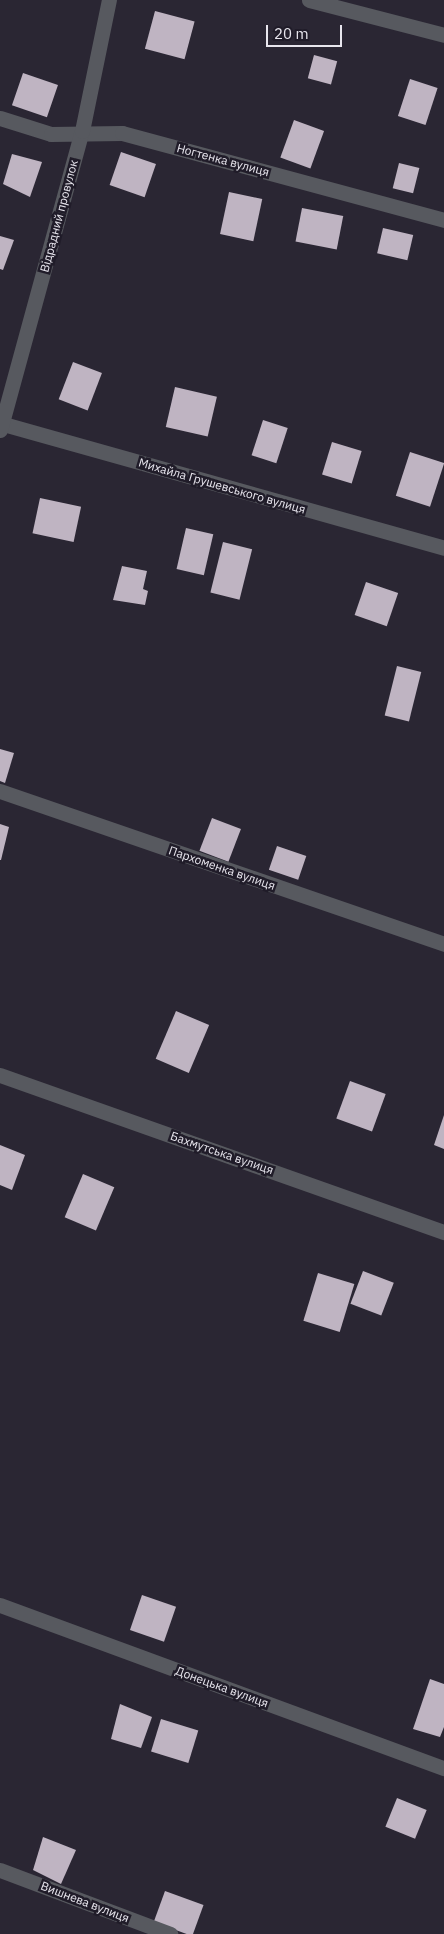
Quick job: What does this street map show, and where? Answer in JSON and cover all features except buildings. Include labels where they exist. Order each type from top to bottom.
[{"type":"street","name":"Відрадний провулок","points":[[1,426],[82,131],[109,0]]},
{"type":"street","points":[[309,0],[444,35]]},
{"type":"street","name":"Ногтенка вулиця","points":[[0,118],[51,134],[82,131],[122,133],[444,220]]},
{"type":"street","name":"Михайла Грушевського вулиця","points":[[1,426],[444,548]]},
{"type":"street","name":"Пархоменка вулиця","points":[[0,791],[444,944]]},
{"type":"street","name":"Бахмутська вулиця","points":[[0,1075],[444,1232]]},
{"type":"street","name":"Донецька вулиця","points":[[0,1605],[444,1768]]},
{"type":"street","name":"Вишнева вулиця","points":[[0,1870],[170,1934]]}]
